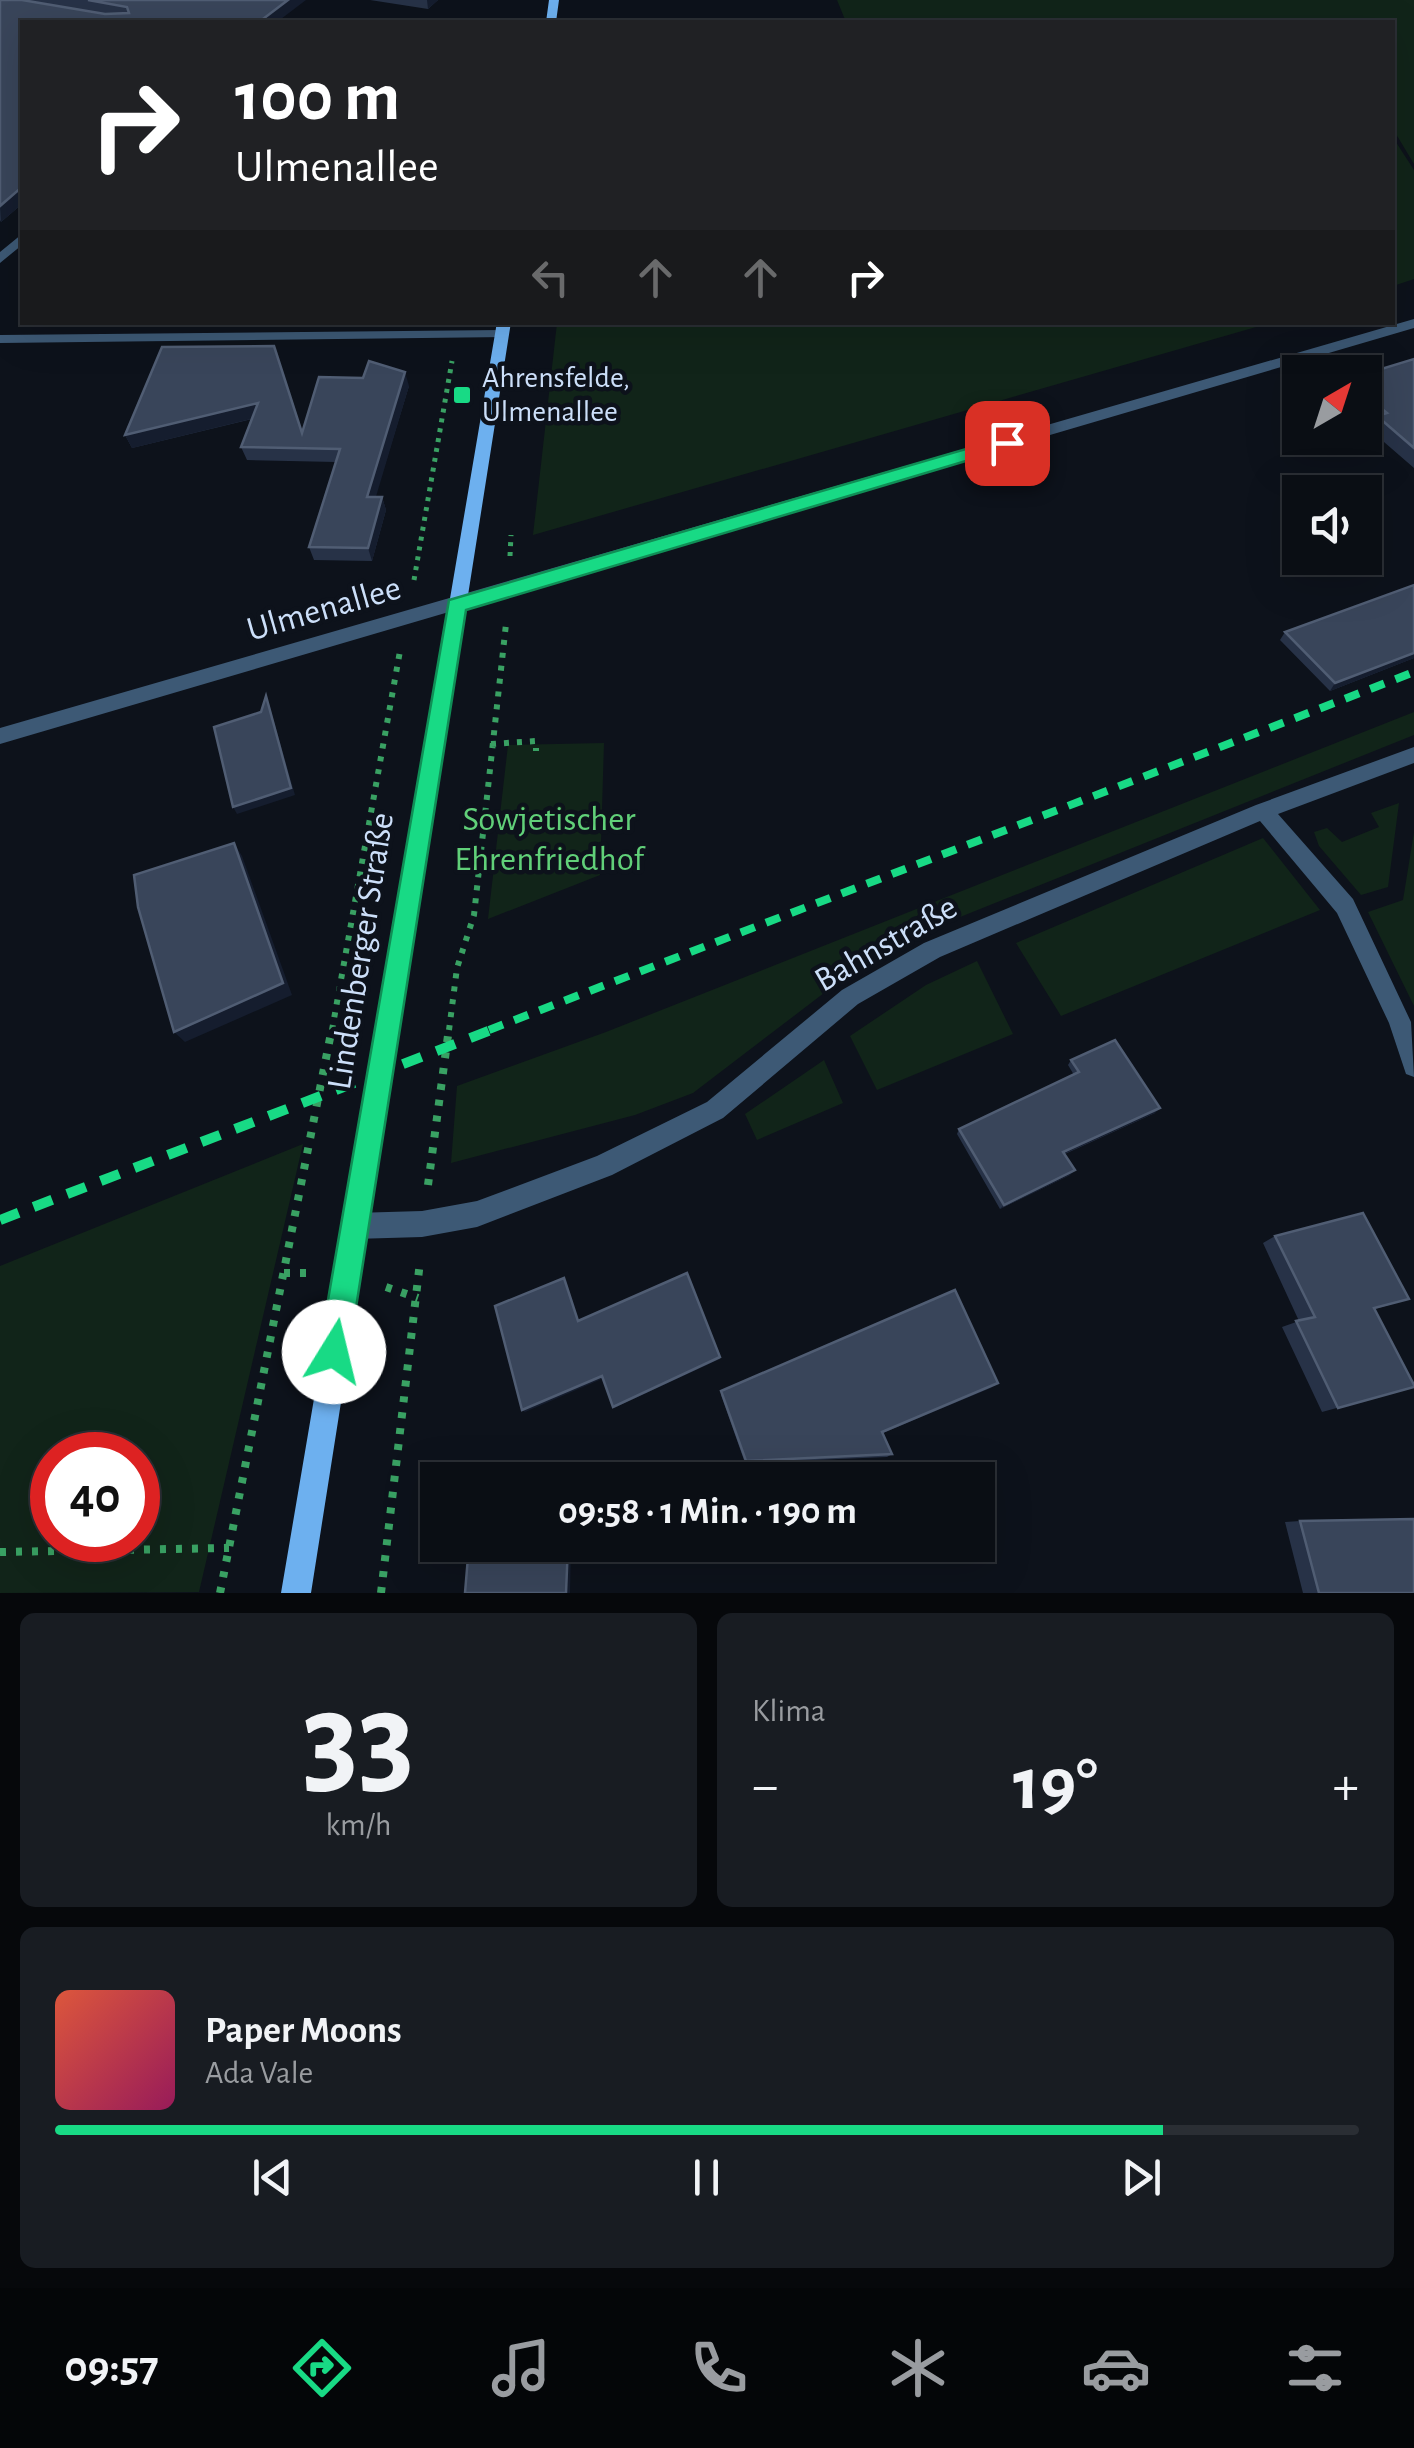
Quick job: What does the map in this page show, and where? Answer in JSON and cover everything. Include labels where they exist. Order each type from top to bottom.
[{"type":"street","points":[[0,259],[20,240]]},
{"type":"street","name":"Ulmenallee","points":[[0,736],[456,606],[1414,323]]},
{"type":"street","points":[[0,338],[456,334],[503,328]]},
{"type":"street","name":"Lindenberger Straße","points":[[296,1593],[503,328]]},
{"type":"street","name":"Bahnstraße","points":[[354,1226],[422,1224],[477,1214],[602,1166],[715,1110],[850,997],[932,950],[1263,811],[1414,754]]},
{"type":"street","points":[[1263,811],[1345,906],[1400,1022],[1414,1066]]},
{"type":"path","points":[[425,533],[456,334]]},
{"type":"path","points":[[422,1224],[457,968],[474,915],[506,636]]},
{"type":"path","points":[[220,1593],[320,1097],[399,661]]},
{"type":"path","points":[[491,744],[536,741],[536,751]]},
{"type":"path","points":[[381,1593],[418,1298]]},
{"type":"path","points":[[0,1552],[229,1548]]},
{"type":"green space","points":[[837,0],[1414,0],[1414,164],[1395,132],[1395,20],[845,20]]},
{"type":"green space","points":[[1395,141],[1414,170],[1414,279],[1395,285]]},
{"type":"green space","points":[[557,325],[1263,325],[533,535]]},
{"type":"green space","points":[[1414,712],[1414,735],[883,948],[693,1093],[635,1115],[451,1163],[457,1086],[606,1032]]},
{"type":"green space","name":"Sowjetischer Ehrenfriedhof","points":[[604,743],[600,875],[488,919],[508,745]]},
{"type":"green space","points":[[1399,803],[1388,887],[1361,895],[1319,846],[1314,832],[1327,828],[1342,842],[1379,827],[1371,813]]},
{"type":"green space","points":[[1414,832],[1414,1006],[1368,912],[1403,900]]},
{"type":"green space","points":[[1263,838],[1320,910],[1061,1016],[1016,943]]},
{"type":"green space","points":[[977,961],[1013,1034],[877,1090],[850,1036],[926,985]]},
{"type":"green space","points":[[824,1060],[843,1103],[757,1140],[745,1114]]},
{"type":"green space","points":[[303,1144],[199,1592],[0,1593],[0,1266]]},
{"type":"building","points":[[0,0],[105,14],[129,13],[127,7],[88,0],[288,0],[262,20],[20,20],[20,189],[0,206]]},
{"type":"building","points":[[274,346],[302,433],[319,377],[363,378],[369,361],[405,372],[367,497],[382,497],[368,548],[309,547],[340,449],[241,447],[258,403],[125,435],[162,347]]},
{"type":"building","points":[[1414,359],[1414,448],[1382,420],[1382,414],[1387,413],[1382,409],[1382,369]]},
{"type":"building","points":[[1414,585],[1414,653],[1335,683],[1285,632]]},
{"type":"building","points":[[266,696],[291,788],[233,807],[214,727],[261,712]]},
{"type":"building","points":[[234,843],[283,983],[174,1032],[138,907],[134,875]]},
{"type":"building","points":[[1115,1040],[1160,1108],[1063,1152],[1075,1170],[1004,1205],[959,1129],[1079,1072],[1071,1060]]},
{"type":"building","points":[[1363,1213],[1409,1299],[1374,1308],[1414,1387],[1338,1408],[1296,1321],[1315,1317],[1275,1236]]},
{"type":"building","points":[[687,1273],[720,1357],[613,1407],[602,1376],[522,1410],[495,1306],[564,1278],[578,1321]]},
{"type":"building","points":[[955,1290],[998,1383],[882,1432],[892,1454],[746,1461],[721,1391]]},
{"type":"building","points":[[1414,1519],[1414,1593],[1319,1593],[1300,1521]]},
{"type":"building","points":[[468,1562],[567,1562],[566,1593],[465,1593]]},
{"type":"railway","points":[[489,1030],[1414,672]]},
{"type":"railway","points":[[0,1220],[496,1028]]},
{"type":"place","name":"Ahrensfelde, Ulmenallee","points":[[462,395]]},
{"type":"route","points":[[334,1352],[456,606],[1007,443]]}]
